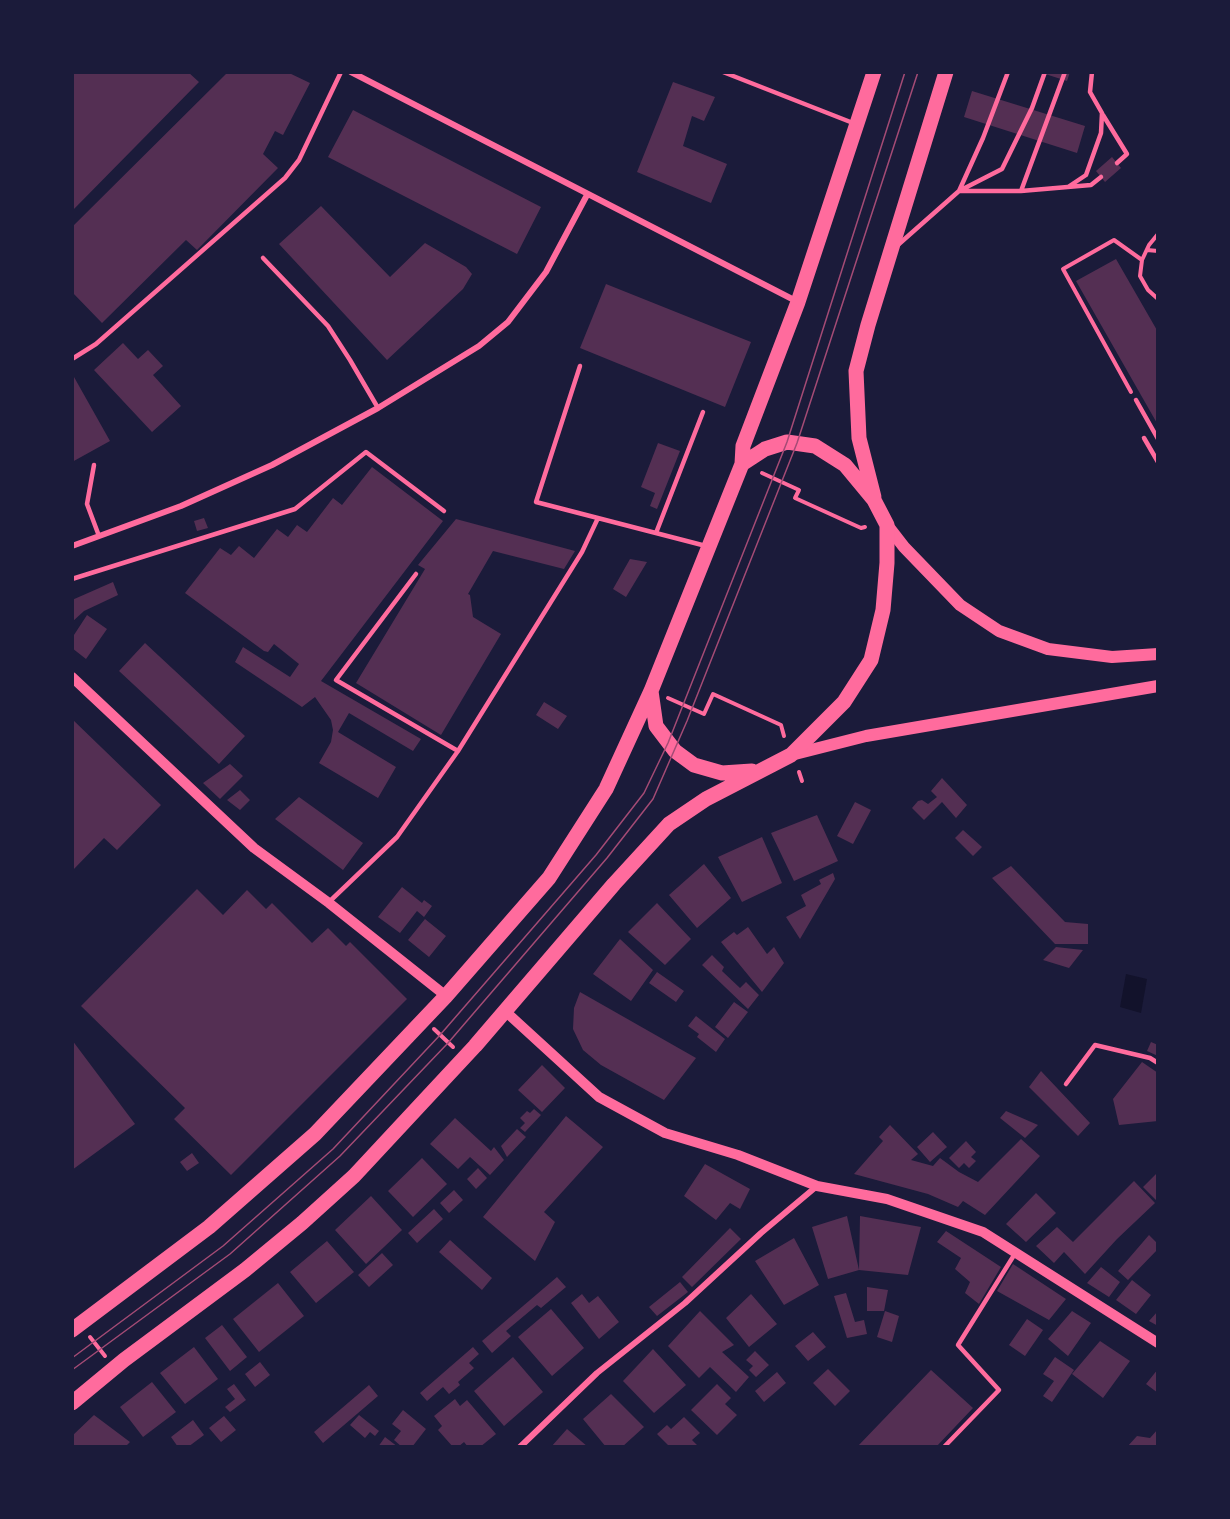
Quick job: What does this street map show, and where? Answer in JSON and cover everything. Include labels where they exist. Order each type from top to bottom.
[{"type":"main road","points":[[77,1334],[264,1181],[315,1134],[446,996],[549,878],[606,789],[651,691],[742,464],[744,446],[798,302],[874,72]]},
{"type":"main road","points":[[874,500],[859,438],[856,371],[946,72]]},
{"type":"main road","points":[[742,464],[765,449],[787,442],[815,446],[845,465],[874,500],[887,525],[904,548],[960,605],[999,631],[1048,649],[1112,657],[1158,654]]},
{"type":"main road","points":[[791,755],[844,702],[871,660],[883,610],[887,525]]},
{"type":"main road","points":[[72,1403],[124,1360],[245,1270],[354,1176],[475,1046],[614,884],[669,824],[706,799],[791,755],[866,736],[1158,686]]},
{"type":"main road","points":[[651,691],[656,726],[675,751],[694,765],[722,773],[757,771]]},
{"type":"street","points":[[351,72],[798,302]]},
{"type":"street","points":[[72,546],[181,506],[272,465],[378,408],[480,346],[508,322],[546,272],[587,195]]},
{"type":"street","points":[[72,676],[254,848],[329,903],[446,996]]},
{"type":"street","points":[[505,1011],[599,1096],[665,1132],[738,1155],[817,1186],[887,1199],[983,1232],[1158,1343]]},
{"type":"street","points":[[520,1447],[597,1373],[684,1303],[817,1186]]},
{"type":"lane","points":[[72,359],[96,344],[285,178],[298,160],[341,72]]},
{"type":"lane","points":[[723,72],[856,124]]},
{"type":"lane","points":[[959,191],[983,138],[1008,72]]},
{"type":"lane","points":[[891,252],[959,191],[1002,169],[1032,108],[1045,72]]},
{"type":"lane","points":[[1021,192],[1065,72]]},
{"type":"lane","points":[[1092,72],[1090,92],[1127,154],[1117,163]]},
{"type":"lane","points":[[1068,188],[1086,175],[1101,133],[1102,113]]},
{"type":"lane","points":[[959,191],[1021,192],[1068,188],[1091,185],[1101,177]]},
{"type":"lane","points":[[263,258],[328,326],[378,408]]},
{"type":"lane","points":[[580,366],[536,502],[709,547]]},
{"type":"lane","points":[[1136,400],[1158,439]]},
{"type":"lane","points":[[656,533],[703,412]]},
{"type":"lane","points":[[1144,438],[1158,462]]},
{"type":"lane","points":[[72,579],[295,509],[366,452],[444,511]]},
{"type":"lane","points":[[94,465],[87,504],[99,536]]},
{"type":"lane","points":[[329,903],[398,837],[458,752],[582,552],[598,518]]},
{"type":"lane","points":[[417,574],[336,680],[458,752]]},
{"type":"lane","points":[[1066,1084],[1095,1045],[1150,1058],[1158,1063]]},
{"type":"lane","points":[[944,1447],[999,1390],[958,1345],[1016,1252]]},
{"type":"path","points":[[1158,234],[1142,260],[1140,276],[1148,290],[1158,299]]},
{"type":"path","points":[[1136,400],[1063,269],[1114,240],[1142,260]]},
{"type":"path","points":[[1147,250],[1158,251]]},
{"type":"path","points":[[762,472],[799,490],[795,498],[861,528],[865,527]]},
{"type":"path","points":[[667,698],[705,714],[713,694],[781,725],[784,736]]},
{"type":"path","points":[[799,772],[802,781]]},
{"type":"path","points":[[413,1030],[424,1040],[434,1029],[454,1048],[465,1037],[475,1046]]},
{"type":"path","points":[[77,1334],[89,1334],[105,1356],[115,1348],[124,1360]]},
{"type":"shaded area","points":[[1126,974],[1147,979],[1141,1013],[1120,1007]]},
{"type":"building","points":[[72,72],[188,72],[199,82],[72,211]]},
{"type":"building","points":[[228,72],[287,72],[310,83],[283,135],[275,131],[263,154],[278,168],[197,250],[186,240],[102,323],[72,292],[72,227]]},
{"type":"building","points":[[1039,72],[1070,72],[1067,81]]},
{"type":"building","points":[[673,82],[715,97],[704,121],[692,116],[683,146],[727,164],[711,203],[637,172]]},
{"type":"building","points":[[972,91],[1085,126],[1077,153],[964,117]]},
{"type":"building","points":[[353,110],[541,207],[517,254],[328,157]]},
{"type":"building","points":[[1112,157],[1121,168],[1105,182],[1096,171]]},
{"type":"building","points":[[321,206],[390,277],[425,243],[466,267],[472,274],[463,289],[387,360],[279,244]]},
{"type":"building","points":[[1116,259],[1158,332],[1158,425],[1076,281]]},
{"type":"building","points":[[606,284],[751,342],[725,407],[580,348]]},
{"type":"building","points":[[123,343],[138,359],[148,350],[163,366],[153,375],[181,406],[152,432],[94,370]]},
{"type":"building","points":[[74,377],[110,441],[72,462],[72,378]]},
{"type":"building","points":[[658,443],[680,451],[657,509],[650,506],[655,493],[641,487]]},
{"type":"building","points":[[372,467],[443,521],[321,681],[421,739],[413,751],[349,713],[338,732],[396,767],[378,798],[319,763],[331,742],[333,730],[331,720],[315,697],[302,707],[235,662],[243,647],[290,677],[299,664],[274,644],[268,652],[264,651],[185,593],[220,548],[231,555],[239,546],[254,558],[277,529],[288,537],[297,525],[307,532],[333,498],[342,505]]},
{"type":"building","points":[[204,518],[208,528],[197,531],[194,521]]},
{"type":"building","points":[[456,519],[575,551],[564,569],[493,551],[468,594],[473,617],[501,634],[441,735],[356,683],[425,569],[418,565]]},
{"type":"building","points":[[630,559],[647,562],[626,597],[613,589]]},
{"type":"building","points":[[113,582],[118,595],[84,611],[72,622],[72,600]]},
{"type":"building","points":[[87,615],[107,629],[86,659],[72,648],[72,638]]},
{"type":"building","points":[[145,643],[245,736],[219,764],[119,671]]},
{"type":"building","points":[[544,702],[567,716],[558,729],[536,715]]},
{"type":"building","points":[[72,719],[161,805],[117,850],[104,838],[72,871]]},
{"type":"building","points":[[230,764],[243,776],[220,799],[203,783]]},
{"type":"building","points":[[942,778],[967,805],[956,818],[942,802],[924,820],[912,808],[918,801],[922,800],[928,804],[937,797],[931,791]]},
{"type":"building","points":[[240,790],[250,800],[240,810],[227,800]]},
{"type":"building","points":[[299,797],[363,843],[343,870],[275,819]]},
{"type":"building","points":[[855,802],[871,810],[853,844],[837,836]]},
{"type":"building","points":[[817,815],[838,861],[794,881],[771,833]]},
{"type":"building","points":[[963,830],[982,847],[973,856],[955,838]]},
{"type":"building","points":[[762,837],[782,883],[742,902],[718,857]]},
{"type":"building","points":[[704,864],[731,898],[697,928],[669,895]]},
{"type":"building","points":[[1011,866],[1065,922],[1088,924],[1088,944],[1055,944],[992,878]]},
{"type":"building","points":[[833,873],[835,879],[800,939],[786,917],[806,906],[801,895],[821,884],[819,880]]},
{"type":"building","points":[[402,887],[422,903],[424,900],[432,906],[424,917],[417,911],[400,933],[378,917]]},
{"type":"building","points":[[197,889],[223,915],[247,890],[266,909],[272,903],[312,943],[328,928],[346,946],[350,942],[407,999],[231,1175],[174,1119],[185,1108],[81,1006]]},
{"type":"building","points":[[657,903],[691,939],[665,965],[628,932]]},
{"type":"building","points":[[425,919],[446,936],[429,957],[408,940]]},
{"type":"building","points":[[748,927],[767,954],[774,947],[784,963],[762,992],[721,942],[734,932],[737,935]]},
{"type":"building","points":[[620,939],[653,970],[631,1001],[593,974]]},
{"type":"building","points":[[1056,947],[1083,950],[1069,968],[1043,960]]},
{"type":"building","points":[[712,955],[724,967],[722,971],[740,988],[746,982],[759,995],[748,1009],[702,965]]},
{"type":"building","points":[[657,972],[684,991],[676,1002],[649,983]]},
{"type":"building","points":[[580,992],[696,1058],[664,1100],[601,1065],[583,1050],[573,1029],[574,1008]]},
{"type":"building","points":[[734,1002],[748,1012],[728,1038],[715,1027]]},
{"type":"building","points":[[696,1016],[725,1039],[716,1052],[697,1037],[699,1034],[688,1026]]},
{"type":"building","points":[[72,1040],[135,1124],[72,1170]]},
{"type":"building","points":[[1151,1042],[1158,1045],[1158,1056],[1147,1051]]},
{"type":"building","points":[[1142,1062],[1158,1073],[1158,1121],[1119,1125],[1113,1099]]},
{"type":"building","points":[[542,1065],[565,1088],[542,1112],[518,1090]]},
{"type":"building","points":[[1041,1071],[1090,1123],[1078,1136],[1029,1087]]},
{"type":"building","points":[[534,1109],[541,1115],[525,1132],[520,1128],[525,1123],[520,1118],[527,1111],[530,1113]]},
{"type":"building","points":[[1006,1111],[1038,1125],[1025,1138],[1000,1118]]},
{"type":"building","points":[[566,1116],[603,1147],[544,1212],[555,1222],[535,1261],[483,1217]]},
{"type":"building","points":[[455,1118],[491,1151],[494,1147],[504,1160],[490,1175],[470,1157],[458,1169],[430,1144]]},
{"type":"building","points":[[890,1125],[918,1154],[911,1160],[933,1166],[940,1158],[978,1182],[1021,1139],[1040,1156],[985,1215],[963,1201],[958,1207],[928,1194],[854,1174],[883,1141],[879,1137]]},
{"type":"building","points":[[517,1129],[526,1137],[507,1157],[501,1146]]},
{"type":"building","points":[[933,1132],[947,1147],[930,1162],[917,1147]]},
{"type":"building","points":[[966,1141],[976,1152],[971,1157],[976,1161],[969,1168],[964,1163],[959,1168],[949,1158]]},
{"type":"building","points":[[192,1153],[199,1163],[187,1171],[180,1162]]},
{"type":"building","points":[[422,1158],[447,1184],[413,1217],[388,1191]]},
{"type":"building","points":[[705,1164],[750,1189],[740,1209],[730,1203],[716,1220],[684,1196]]},
{"type":"building","points":[[478,1168],[487,1178],[476,1189],[467,1179]]},
{"type":"building","points":[[1158,1172],[1158,1202],[1143,1187]]},
{"type":"building","points":[[1134,1181],[1155,1203],[1085,1274],[1064,1252],[1054,1263],[1036,1246],[1057,1227],[1073,1242]]},
{"type":"building","points":[[454,1190],[463,1200],[449,1213],[440,1203]]},
{"type":"building","points":[[1036,1193],[1056,1213],[1026,1242],[1006,1224]]},
{"type":"building","points":[[371,1196],[402,1230],[366,1264],[335,1230]]},
{"type":"building","points":[[434,1209],[443,1219],[417,1243],[408,1233]]},
{"type":"building","points":[[847,1216],[859,1270],[828,1279],[812,1227]]},
{"type":"building","points":[[860,1216],[921,1227],[908,1275],[859,1270]]},
{"type":"building","points":[[730,1228],[741,1239],[692,1287],[682,1277]]},
{"type":"building","points":[[946,1231],[1001,1267],[979,1304],[965,1293],[970,1282],[955,1269],[961,1258],[937,1242]]},
{"type":"building","points":[[1149,1235],[1158,1244],[1158,1249],[1128,1280],[1118,1271]]},
{"type":"building","points":[[794,1238],[819,1285],[784,1305],[755,1261]]},
{"type":"building","points":[[450,1240],[492,1278],[482,1290],[439,1252]]},
{"type":"building","points":[[327,1241],[354,1272],[316,1303],[290,1272]]},
{"type":"building","points":[[382,1253],[393,1265],[369,1287],[358,1275]]},
{"type":"building","points":[[1013,1264],[1066,1299],[1049,1320],[997,1291]]},
{"type":"building","points":[[1101,1267],[1120,1282],[1109,1297],[1087,1283]]},
{"type":"building","points":[[557,1277],[566,1287],[541,1308],[537,1305],[506,1331],[511,1336],[492,1353],[482,1341]]},
{"type":"building","points":[[1132,1280],[1151,1295],[1136,1314],[1116,1300]]},
{"type":"building","points":[[680,1282],[688,1292],[657,1316],[649,1307]]},
{"type":"building","points":[[278,1283],[304,1316],[259,1352],[233,1319]]},
{"type":"building","points":[[867,1287],[888,1290],[884,1311],[867,1311]]},
{"type":"building","points":[[846,1293],[855,1322],[864,1320],[867,1334],[847,1338],[834,1296]]},
{"type":"building","points":[[582,1294],[589,1303],[598,1296],[619,1322],[599,1339],[571,1303]]},
{"type":"building","points":[[751,1294],[777,1324],[749,1347],[726,1318]]},
{"type":"building","points":[[551,1309],[584,1348],[552,1376],[518,1337]]},
{"type":"building","points":[[700,1311],[734,1345],[722,1352],[749,1377],[736,1392],[710,1367],[699,1378],[668,1346]]},
{"type":"building","points":[[885,1311],[899,1316],[892,1342],[877,1337]]},
{"type":"building","points":[[1072,1311],[1091,1323],[1068,1356],[1048,1339]]},
{"type":"building","points":[[1158,1311],[1158,1326],[1149,1321]]},
{"type":"building","points":[[1027,1319],[1043,1330],[1025,1356],[1009,1345]]},
{"type":"building","points":[[222,1325],[247,1357],[230,1371],[205,1338]]},
{"type":"building","points":[[813,1332],[826,1347],[808,1361],[795,1346]]},
{"type":"building","points":[[1100,1341],[1130,1361],[1103,1398],[1072,1374]]},
{"type":"building","points":[[194,1347],[218,1379],[185,1404],[160,1373]]},
{"type":"building","points":[[473,1347],[479,1354],[469,1363],[474,1368],[458,1382],[460,1385],[449,1394],[443,1387],[427,1401],[420,1393]]},
{"type":"building","points":[[653,1349],[686,1385],[654,1413],[623,1381]]},
{"type":"building","points":[[755,1351],[769,1365],[756,1377],[749,1370],[753,1366],[746,1360]]},
{"type":"building","points":[[513,1357],[543,1392],[504,1426],[474,1391]]},
{"type":"building","points":[[1055,1357],[1074,1370],[1052,1402],[1043,1396],[1054,1381],[1043,1374]]},
{"type":"building","points":[[260,1362],[270,1375],[255,1387],[245,1374]]},
{"type":"building","points":[[828,1369],[850,1391],[835,1406],[813,1383]]},
{"type":"building","points":[[1158,1369],[1158,1393],[1146,1384]]},
{"type":"building","points":[[931,1370],[973,1408],[936,1447],[857,1447]]},
{"type":"building","points":[[777,1372],[786,1383],[764,1402],[755,1391]]},
{"type":"building","points":[[152,1382],[176,1412],[143,1437],[120,1407]]},
{"type":"building","points":[[234,1384],[246,1400],[230,1412],[225,1407],[235,1399],[227,1389]]},
{"type":"building","points":[[717,1384],[731,1398],[725,1404],[737,1415],[717,1435],[691,1410]]},
{"type":"building","points":[[369,1385],[378,1396],[323,1443],[314,1432]]},
{"type":"building","points":[[611,1394],[644,1427],[622,1447],[606,1447],[583,1419]]},
{"type":"building","points":[[455,1399],[460,1406],[467,1400],[496,1434],[480,1447],[468,1447],[464,1442],[458,1447],[453,1447],[438,1430],[442,1426],[434,1416]]},
{"type":"building","points":[[403,1410],[426,1429],[412,1447],[402,1447],[394,1440],[401,1431],[392,1424]]},
{"type":"building","points":[[94,1415],[130,1442],[125,1447],[72,1447],[72,1436]]},
{"type":"building","points":[[359,1415],[379,1431],[375,1436],[370,1432],[365,1438],[350,1425]]},
{"type":"building","points":[[224,1416],[236,1430],[221,1442],[209,1428]]},
{"type":"building","points":[[684,1417],[700,1433],[692,1440],[699,1447],[670,1447],[657,1434],[667,1425],[671,1429]]},
{"type":"building","points":[[193,1420],[204,1435],[188,1447],[178,1447],[171,1437]]},
{"type":"building","points":[[567,1429],[588,1447],[551,1447]]},
{"type":"building","points":[[1158,1429],[1158,1447],[1127,1447],[1137,1436],[1150,1438]]},
{"type":"building","points":[[385,1437],[398,1447],[378,1447]]},
{"type":"tram line","points":[[72,1358],[223,1246],[333,1149],[440,1035],[596,855],[644,793],[668,743],[787,442],[905,72]]},
{"type":"tram line","points":[[72,1370],[230,1254],[340,1156],[448,1043],[607,858],[653,799],[687,721],[797,443],[918,72]]}]
